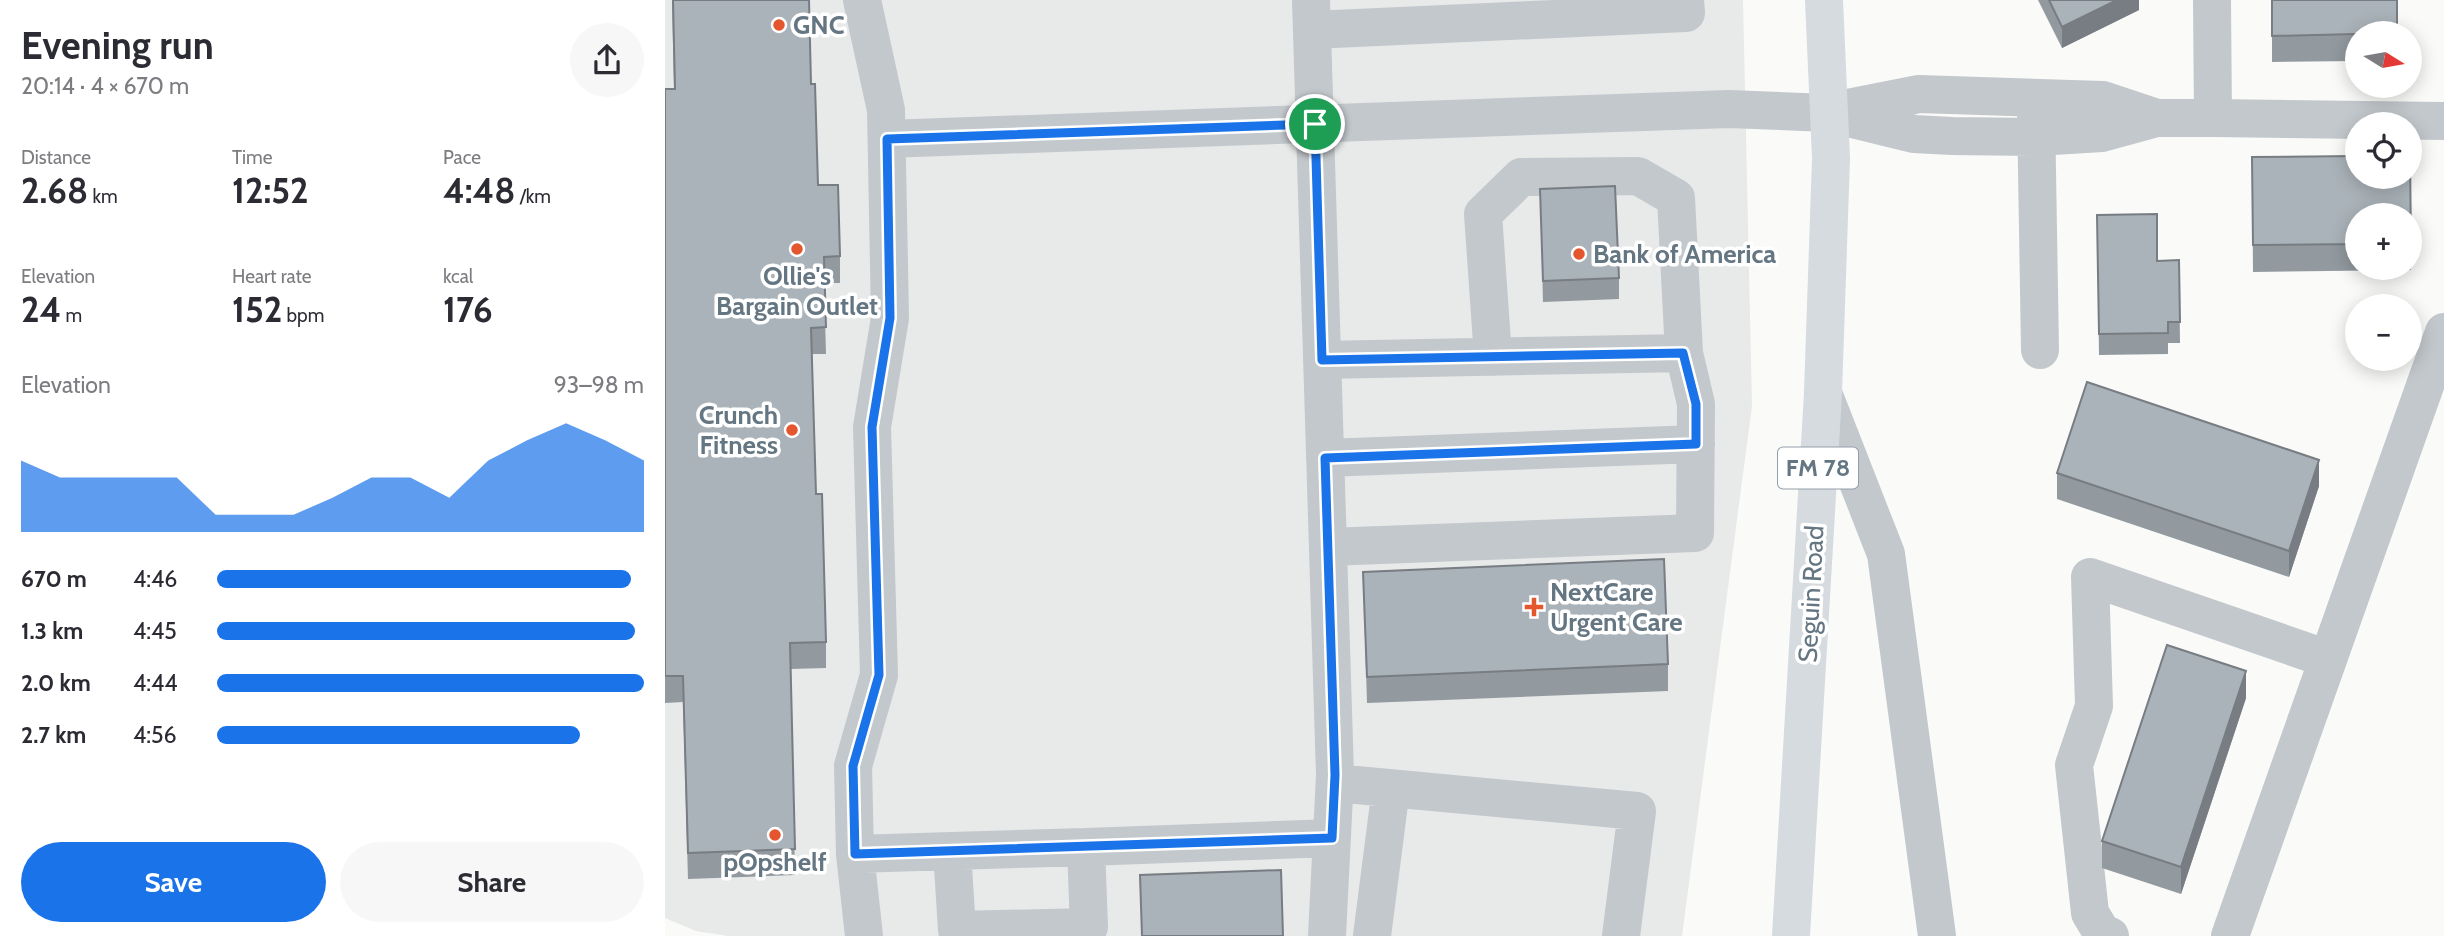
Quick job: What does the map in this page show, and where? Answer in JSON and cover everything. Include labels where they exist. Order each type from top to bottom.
[{"type":"main road","name":"Seguin Road","points":[[1791,936],[1823,393],[1831,158],[1824,0]]},
{"type":"lane","points":[[862,0],[886,110],[890,318],[872,427],[879,675],[853,766],[855,854],[864,936]]},
{"type":"lane","points":[[1327,936],[1335,783],[1311,15],[1686,13],[1685,0]]},
{"type":"lane","points":[[2212,0],[2213,118]]},
{"type":"lane","points":[[1828,113],[1919,94],[2103,100],[2157,118]]},
{"type":"lane","points":[[2036,97],[2040,351]]},
{"type":"lane","points":[[887,139],[1729,109],[1828,113],[1914,134],[2037,137],[2102,133],[2157,118],[2444,121]]},
{"type":"lane","points":[[1328,547],[1695,533],[1696,404],[1683,353],[1677,198],[1638,176],[1521,177],[1483,214],[1493,357]]},
{"type":"lane","points":[[2230,936],[2444,332]]},
{"type":"lane","points":[[1322,360],[1683,353]]},
{"type":"lane","points":[[1823,393],[1886,554],[1937,936]]},
{"type":"lane","points":[[1325,458],[1696,444]]},
{"type":"lane","points":[[2110,936],[2102,933],[2090,913],[2074,765],[2094,706],[2090,577],[2328,659]]},
{"type":"lane","points":[[1335,783],[1637,811],[1621,936]]},
{"type":"lane","points":[[1372,936],[1391,788]]},
{"type":"lane","points":[[855,854],[1332,838]]},
{"type":"lane","points":[[952,851],[957,930],[1089,927],[1086,847]]},
{"type":"shaded area","points":[[665,0],[1743,0],[1752,406],[1682,936],[728,936],[696,931],[665,918]]},
{"type":"building","points":[[673,0],[809,0],[818,185],[838,185],[840,256],[824,257],[826,327],[811,328],[816,494],[822,494],[826,642],[790,643],[795,849],[688,853],[683,676],[665,676],[665,89],[675,89]]},
{"type":"building","points":[[2049,0],[2117,0],[2062,27]]},
{"type":"building","points":[[2272,0],[2397,0],[2397,21],[2345,21],[2345,34],[2272,36]]},
{"type":"building","points":[[2345,156],[2345,189],[2410,189],[2411,203],[2345,203],[2345,244],[2253,245],[2252,157]]},
{"type":"building","name":"Bank of America","points":[[1615,186],[1619,278],[1543,281],[1540,189]]},
{"type":"building","points":[[2157,214],[2157,261],[2179,260],[2180,322],[2168,322],[2168,333],[2099,334],[2097,215]]},
{"type":"building","points":[[2087,382],[2319,460],[2289,551],[2057,473]]},
{"type":"building","points":[[1664,559],[1668,664],[1367,677],[1363,572]]},
{"type":"building","points":[[2167,645],[2246,671],[2181,867],[2102,841]]},
{"type":"building","points":[[1281,870],[1283,936],[1142,936],[1140,875]]},
{"type":"place","name":"GNC","points":[[779,25]]},
{"type":"place","name":"Ollie's Bargain Outlet","points":[[797,249]]},
{"type":"place","name":"Bank of America","points":[[1579,254]]},
{"type":"place","name":"Crunch Fitness","points":[[792,430]]},
{"type":"place","name":"NextCare Urgent Care","points":[[1534,607]]},
{"type":"place","name":"pOpshelf","points":[[775,835]]},
{"type":"route","points":[[1315,124],[1322,360],[1683,353],[1696,404],[1696,444],[1325,458],[1335,775],[1332,838],[855,854],[853,766],[879,675],[872,427],[890,318],[887,139],[1315,124]]}]
